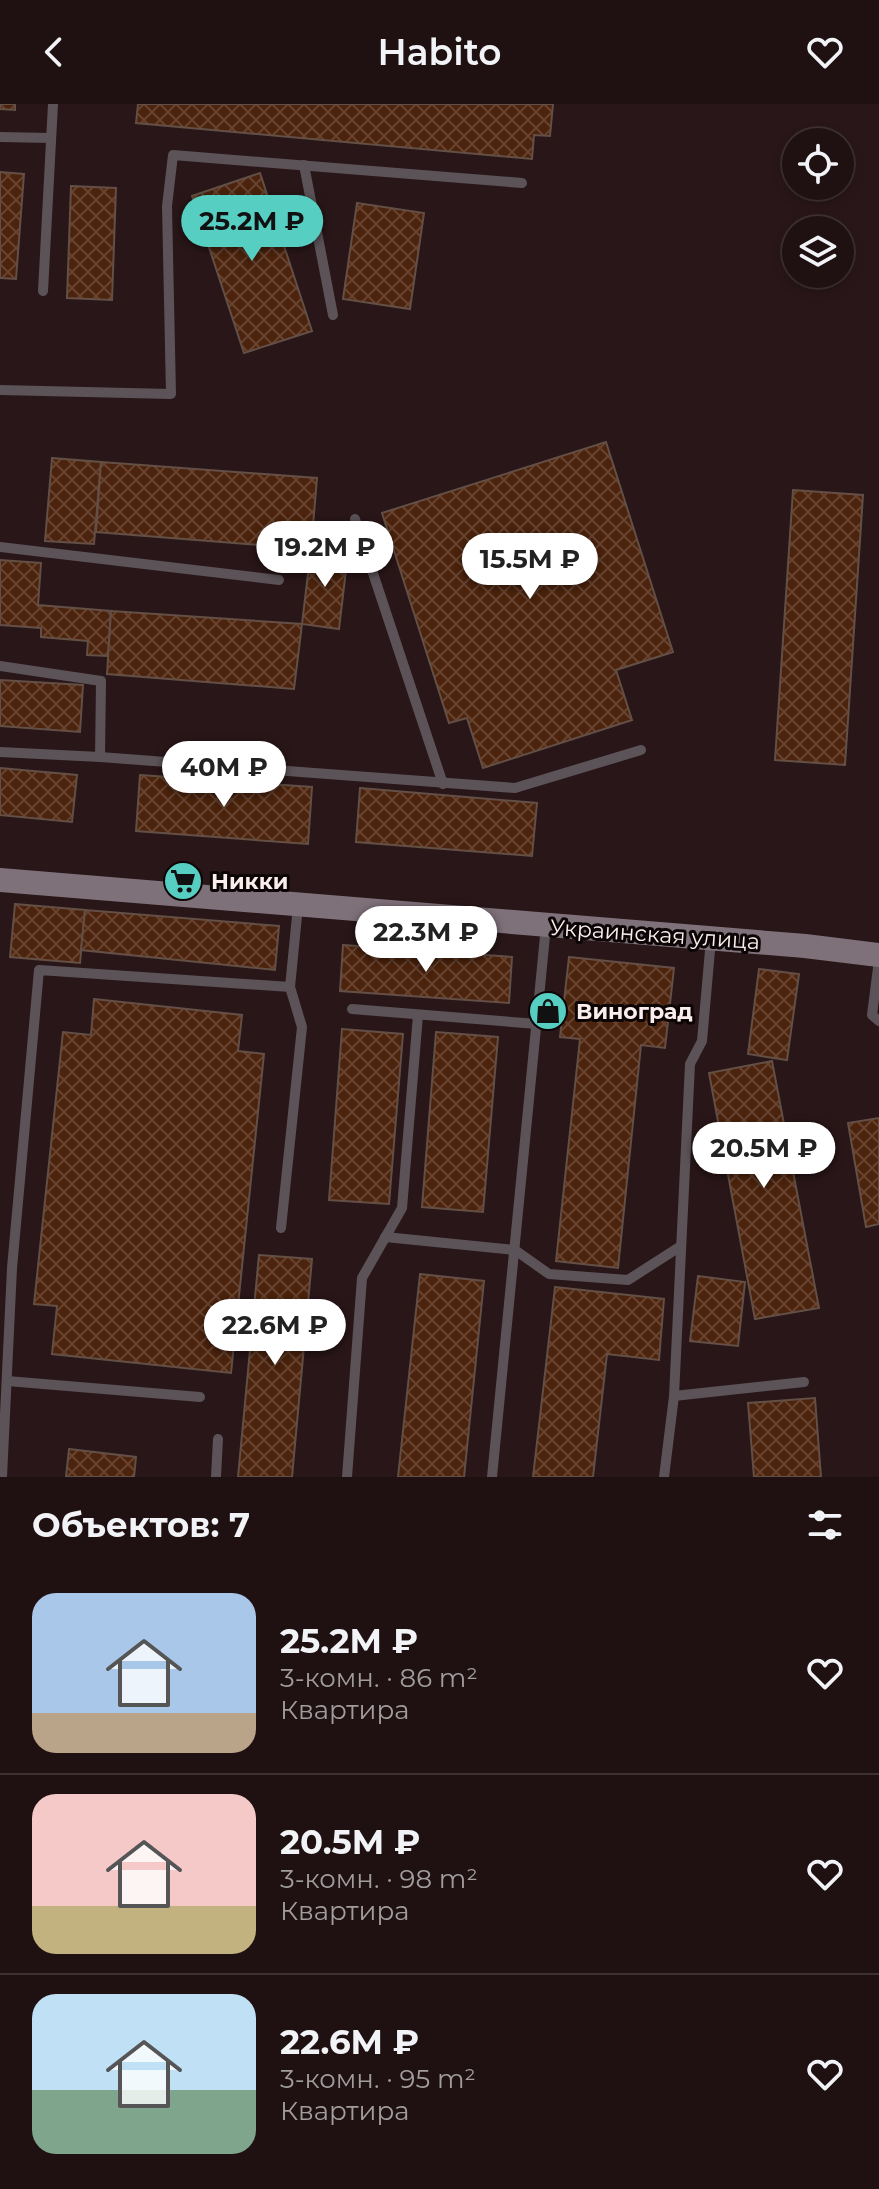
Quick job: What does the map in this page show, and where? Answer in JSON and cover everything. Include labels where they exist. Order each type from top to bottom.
[{"type":"main road","name":"Украинская улица","points":[[0,880],[711,939],[879,957]]},
{"type":"lane","points":[[43,291],[53,104]]},
{"type":"lane","points":[[0,137],[51,138]]},
{"type":"lane","points":[[0,390],[171,394],[167,206],[173,155],[522,183]]},
{"type":"lane","points":[[304,165],[333,315]]},
{"type":"lane","points":[[355,519],[443,784]]},
{"type":"lane","points":[[0,547],[279,580]]},
{"type":"lane","points":[[0,666],[101,681],[100,757]]},
{"type":"lane","points":[[0,752],[515,788],[641,750]]},
{"type":"lane","points":[[281,1228],[302,1027],[290,987],[298,906]]},
{"type":"lane","points":[[492,1477],[546,926]]},
{"type":"lane","points":[[664,1477],[674,1396],[690,1064],[702,1041],[711,939]]},
{"type":"lane","points":[[879,957],[872,1015],[879,1021]]},
{"type":"lane","points":[[2,1477],[12,1268],[39,970],[290,987]]},
{"type":"lane","points":[[352,1009],[537,1024]]},
{"type":"lane","points":[[347,1477],[362,1278],[402,1208],[418,1015]]},
{"type":"lane","points":[[385,1237],[515,1250],[549,1274],[628,1280],[681,1246]]},
{"type":"lane","points":[[7,1381],[200,1397]]},
{"type":"lane","points":[[674,1396],[804,1382]]},
{"type":"lane","points":[[216,1477],[218,1439]]},
{"type":"building","points":[[0,104],[15,104],[15,110],[0,109]]},
{"type":"building","points":[[138,104],[553,104],[550,136],[534,135],[532,159],[136,123]]},
{"type":"building","points":[[0,172],[24,174],[16,279],[0,278]]},
{"type":"building","points":[[260,173],[312,331],[244,353],[192,196]]},
{"type":"building","points":[[71,186],[116,188],[112,300],[67,298]]},
{"type":"building","points":[[357,203],[424,213],[410,309],[343,299]]},
{"type":"building","points":[[606,442],[673,652],[616,670],[632,720],[483,768],[467,718],[449,723],[382,513]]},
{"type":"building","points":[[52,458],[101,462],[94,544],[45,541]]},
{"type":"building","points":[[101,462],[317,478],[311,549],[96,532]]},
{"type":"building","points":[[793,490],[863,495],[845,765],[775,760]]},
{"type":"building","points":[[311,549],[348,553],[339,629],[302,624]]},
{"type":"building","points":[[0,560],[41,563],[38,605],[111,611],[108,656],[87,655],[88,641],[41,637],[41,628],[0,625]]},
{"type":"building","points":[[111,611],[302,624],[294,689],[107,674]]},
{"type":"building","points":[[0,680],[83,685],[80,732],[0,726]]},
{"type":"building","points":[[0,768],[77,775],[72,822],[0,815]]},
{"type":"building","points":[[140,775],[312,787],[308,844],[136,831]]},
{"type":"building","points":[[360,788],[537,803],[532,856],[356,842]]},
{"type":"building","points":[[15,904],[85,910],[80,963],[10,957]]},
{"type":"building","points":[[85,910],[279,926],[275,970],[81,950]]},
{"type":"building","points":[[343,945],[512,957],[509,1003],[340,991]]},
{"type":"building","points":[[569,957],[674,968],[665,1048],[641,1045],[618,1268],[556,1261],[580,1039],[560,1037]]},
{"type":"building","points":[[759,969],[799,974],[787,1060],[748,1054]]},
{"type":"building","points":[[94,999],[242,1015],[238,1051],[264,1054],[231,1373],[52,1354],[57,1306],[34,1304],[63,1032],[91,1035]]},
{"type":"building","points":[[342,1029],[403,1034],[389,1204],[329,1200]]},
{"type":"building","points":[[436,1032],[498,1037],[483,1212],[422,1207]]},
{"type":"building","points":[[772,1061],[819,1308],[755,1319],[709,1073]]},
{"type":"building","points":[[879,1118],[879,1224],[866,1227],[848,1123]]},
{"type":"building","points":[[259,1255],[312,1259],[292,1477],[238,1477]]},
{"type":"building","points":[[420,1274],[484,1281],[464,1477],[398,1477]]},
{"type":"building","points":[[698,1276],[745,1282],[738,1346],[690,1341]]},
{"type":"building","points":[[555,1287],[664,1299],[659,1360],[607,1354],[593,1477],[533,1477]]},
{"type":"building","points":[[815,1398],[821,1477],[754,1477],[748,1403]]},
{"type":"building","points":[[69,1449],[136,1457],[134,1477],[66,1477]]},
{"type":"place","name":"Никки","points":[[183,881]]},
{"type":"place","name":"Виноград","points":[[548,1011]]}]
